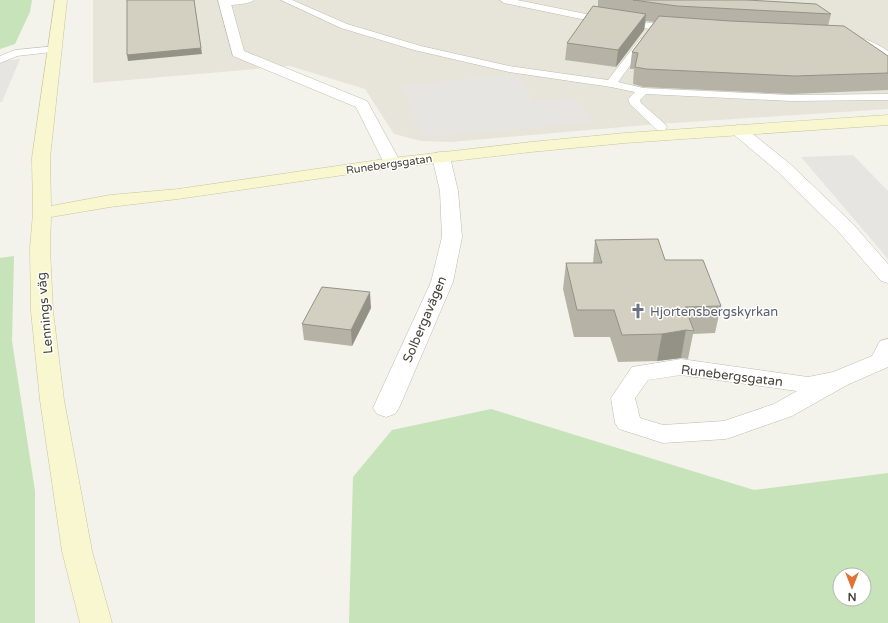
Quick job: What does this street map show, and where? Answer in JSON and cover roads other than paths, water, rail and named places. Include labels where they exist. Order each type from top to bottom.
[{"type":"main road","name":"Lennings väg","points":[[61,0],[41,158],[42,213],[40,248],[42,311],[52,400],[77,551],[96,623]]},
{"type":"main road","name":"Runebergsgatan","points":[[42,213],[110,201],[178,194],[442,157],[625,138],[888,120]]},
{"type":"street","points":[[225,1],[238,53],[362,104],[392,163]]},
{"type":"street","points":[[738,130],[783,167],[845,228],[888,277]]},
{"type":"street","name":"Solbergavägen","points":[[386,408],[442,282],[452,237],[449,191],[442,157]]},
{"type":"street","name":"Runebergsgatan","points":[[838,379],[808,385],[680,367],[640,373],[623,398],[628,423],[635,426],[664,434],[726,430],[783,410],[838,379],[882,361],[888,346]]},
{"type":"lane","points":[[225,1],[250,0]]},
{"type":"lane","points":[[285,0],[344,26],[418,48],[509,69],[611,84],[642,91],[792,98],[888,97]]},
{"type":"lane","points":[[504,0],[586,17],[685,30]]},
{"type":"lane","points":[[611,84],[653,27]]},
{"type":"lane","points":[[838,38],[860,39],[873,45],[888,56]]},
{"type":"lane","points":[[0,60],[15,53],[56,49]]},
{"type":"lane","points":[[642,91],[634,99],[636,104],[661,127]]},
{"type":"place","name":"Hjortensbergskyrkan","points":[[638,311]]}]
